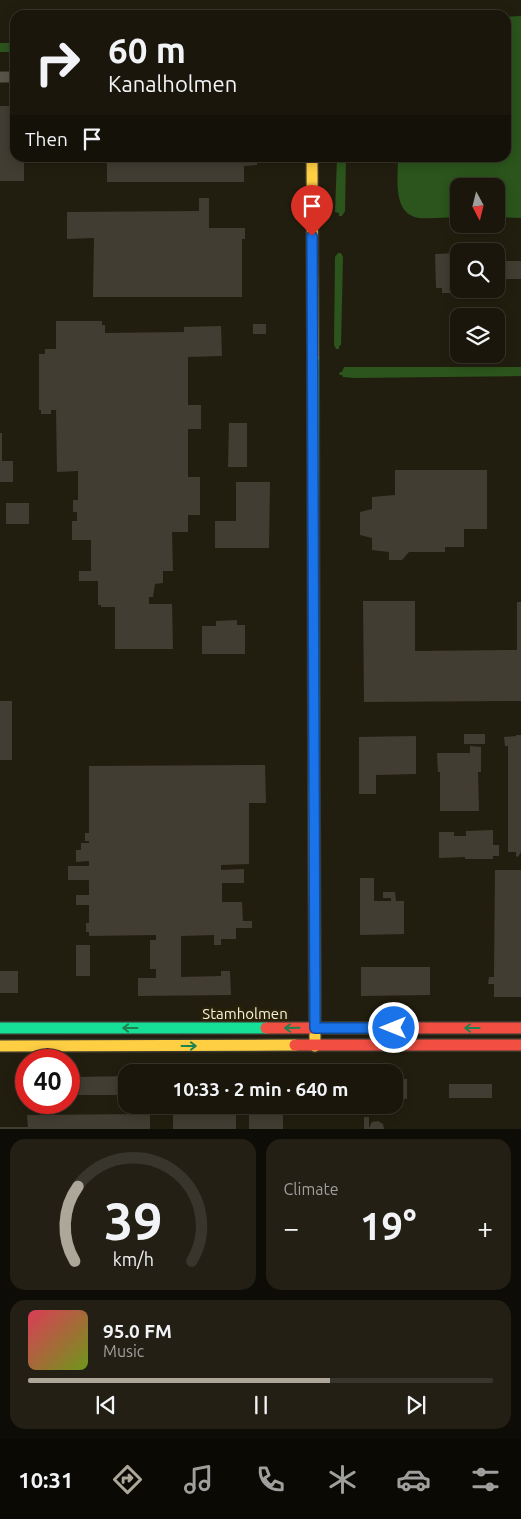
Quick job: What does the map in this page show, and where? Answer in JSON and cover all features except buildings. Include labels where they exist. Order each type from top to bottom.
[{"type":"street","points":[[312,162],[316,1046]]},
{"type":"street","name":"Stamholmen","points":[[0,1028],[521,1028]]},
{"type":"street","points":[[0,1046],[521,1046]]},
{"type":"shaded area","points":[[521,16],[521,218],[505,217],[505,178],[450,178],[450,217],[419,218],[410,215],[400,203],[398,194],[398,162],[511,162],[511,17]]},
{"type":"shaded area","points":[[0,43],[10,43],[10,52],[0,52]]},
{"type":"shaded area","points":[[337,162],[346,162],[345,211],[342,216],[335,212]]},
{"type":"shaded area","points":[[338,253],[341,253],[343,257],[341,345],[339,349],[336,349],[334,345],[335,257]]},
{"type":"shaded area","points":[[344,367],[521,367],[521,376],[354,378],[339,375]]},
{"type":"traffic: fast","points":[[313,358],[314,791]]},
{"type":"traffic: fast","points":[[0,1028],[266,1028]]},
{"type":"traffic: slow","points":[[312,162],[313,358]]},
{"type":"traffic: slow","points":[[314,791],[315,1046]]},
{"type":"traffic: slow","points":[[0,1046],[295,1045]]},
{"type":"traffic: jam","points":[[266,1028],[521,1028]]},
{"type":"traffic: jam","points":[[295,1045],[521,1045]]},
{"type":"route","points":[[312,236],[315,1028],[394,1028]]}]
